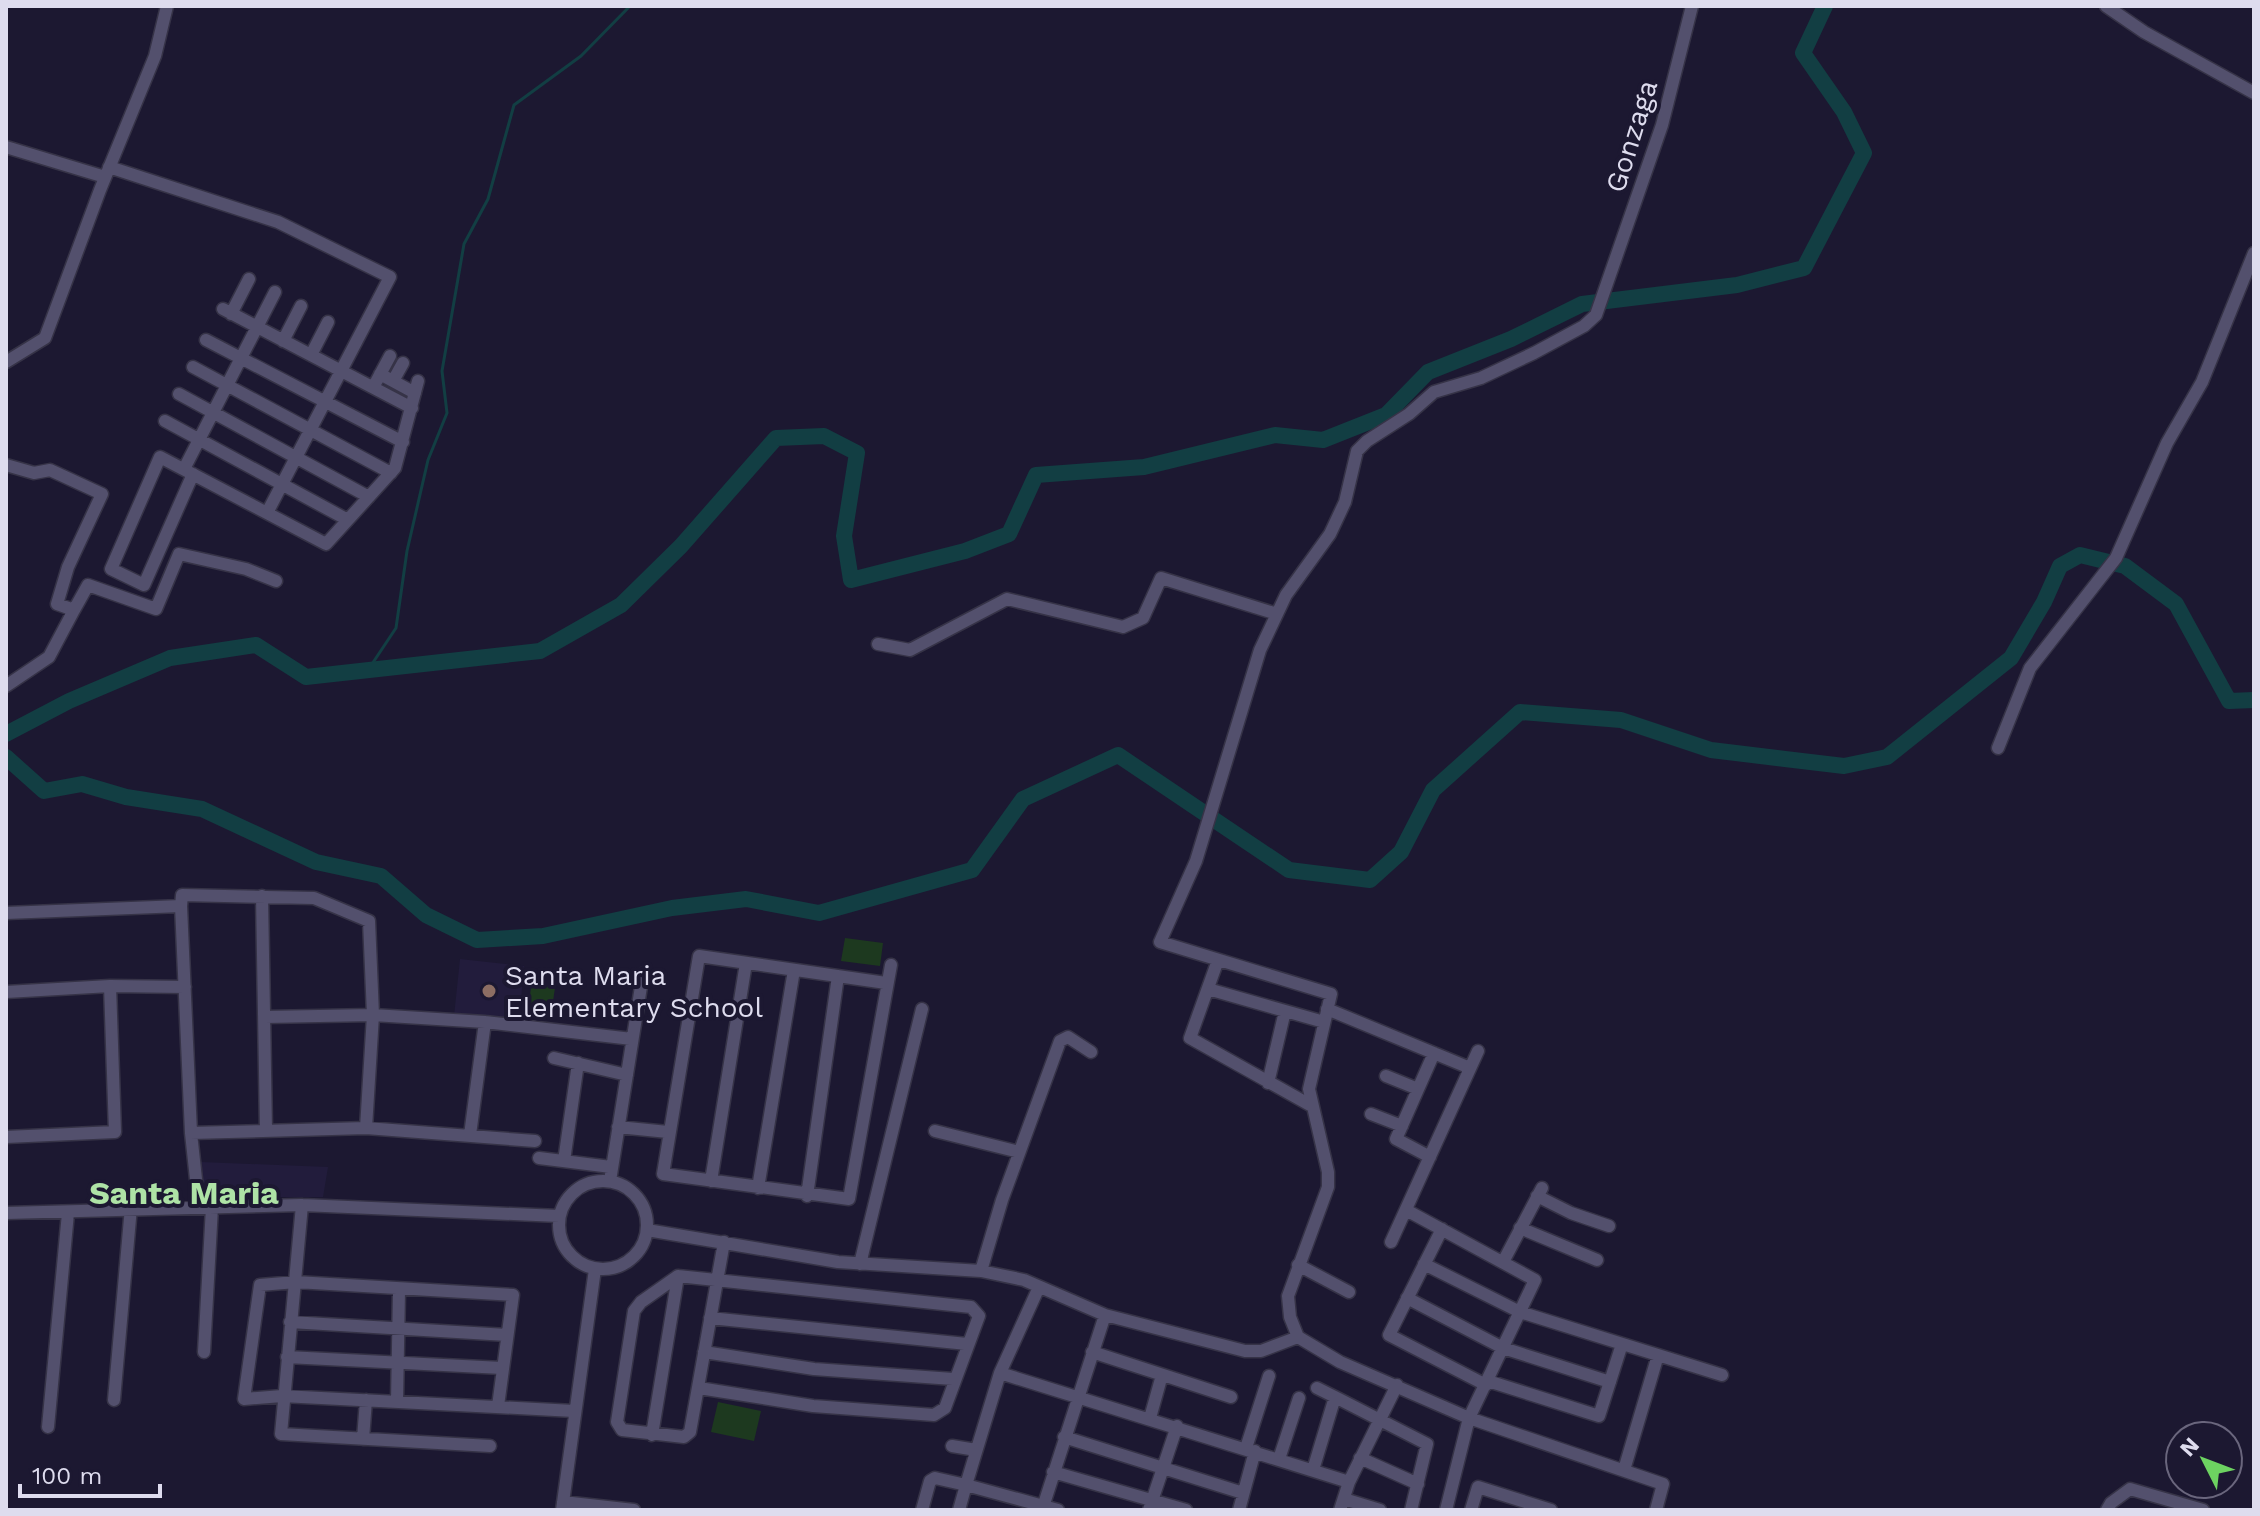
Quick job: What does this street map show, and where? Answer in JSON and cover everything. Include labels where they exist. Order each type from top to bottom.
[{"type":"street","points":[[6,362],[45,338],[107,172],[155,56],[167,6]]},
{"type":"street","name":"Gonzaga","points":[[1277,614],[1286,595],[1330,534],[1345,502],[1357,451],[1367,441],[1409,414],[1434,392],[1481,378],[1548,346],[1584,326],[1599,308],[1662,125],[1692,6]]},
{"type":"street","points":[[2106,6],[2144,32],[2254,93]]},
{"type":"street","points":[[6,147],[107,172],[278,222],[390,277],[267,513]]},
{"type":"street","points":[[1998,748],[2030,668],[2116,558],[2167,443],[2202,382],[2254,253]]},
{"type":"street","points":[[249,279],[227,312],[412,408]]},
{"type":"street","points":[[275,292],[200,440],[188,472],[144,585],[111,569],[160,457],[188,472],[326,544],[391,473],[403,442],[417,387],[380,374]]},
{"type":"street","points":[[283,341],[301,306]]},
{"type":"street","points":[[311,355],[328,322]]},
{"type":"street","points":[[206,340],[403,442]]},
{"type":"street","points":[[373,388],[390,356]]},
{"type":"street","points":[[393,381],[403,363]]},
{"type":"street","points":[[193,367],[391,473]]},
{"type":"street","points":[[179,394],[369,497]]},
{"type":"street","points":[[165,421],[348,520]]},
{"type":"street","points":[[6,465],[34,473],[50,470],[102,494],[68,567],[57,604],[74,610]]},
{"type":"street","points":[[6,686],[49,657],[88,585],[156,609],[179,554],[246,569],[276,581]]},
{"type":"street","points":[[878,644],[910,650],[1007,599],[1123,627],[1143,618],[1161,578],[1277,614],[1260,650],[1208,825],[1160,942],[1331,994],[1309,1089],[1310,1105],[1328,1172],[1328,1187],[1288,1296],[1290,1317],[1298,1337],[1340,1362],[1469,1418],[1663,1484],[1656,1510]]},
{"type":"street","points":[[204,1352],[205,1207],[191,1133],[182,895],[314,898],[369,921],[373,1015],[366,1128]]},
{"type":"street","points":[[262,896],[266,1130]]},
{"type":"street","points":[[6,913],[181,906]]},
{"type":"street","points":[[886,983],[699,956],[663,1174],[807,1196],[849,1199],[891,965]]},
{"type":"street","points":[[1218,960],[1190,1038],[1310,1105]]},
{"type":"street","points":[[711,1181],[746,963]]},
{"type":"street","points":[[758,1188],[794,970]]},
{"type":"street","points":[[610,1174],[643,974]]},
{"type":"street","points":[[807,1196],[838,976]]},
{"type":"street","points":[[6,992],[110,986],[185,987]]},
{"type":"street","points":[[6,1137],[115,1132],[110,986]]},
{"type":"street","points":[[1208,989],[1285,1011],[1326,1015],[1470,1068]]},
{"type":"street","points":[[860,1264],[922,1009]]},
{"type":"street","points":[[1268,1083],[1285,1011]]},
{"type":"street","points":[[265,1017],[373,1015],[485,1022],[632,1039]]},
{"type":"street","points":[[470,1135],[485,1022]]},
{"type":"street","points":[[981,1271],[1019,1152],[1060,1041],[1068,1037],[1091,1052]]},
{"type":"street","points":[[1391,1242],[1478,1051]]},
{"type":"street","points":[[1430,1157],[1396,1139],[1434,1053]]},
{"type":"street","points":[[554,1058],[627,1075]]},
{"type":"street","points":[[564,1161],[578,1063]]},
{"type":"street","points":[[1386,1076],[1418,1089]]},
{"type":"street","points":[[1371,1114],[1402,1126]]},
{"type":"street","points":[[618,1127],[668,1132]]},
{"type":"street","points":[[191,1133],[366,1128],[535,1141]]},
{"type":"street","points":[[935,1131],[1019,1152]]},
{"type":"street","points":[[539,1158],[564,1161],[610,1174],[638,1198],[647,1230],[633,1257],[621,1265],[595,1269],[571,1256],[563,1245],[559,1216],[574,1191],[610,1174]]},
{"type":"street","points":[[1503,1262],[1540,1192],[1571,1213],[1609,1226]]},
{"type":"street","points":[[6,1213],[68,1213],[131,1207],[302,1205],[559,1216]]},
{"type":"street","points":[[302,1205],[282,1396],[281,1434],[490,1446]]},
{"type":"street","points":[[114,1400],[131,1207]]},
{"type":"street","points":[[1406,1210],[1535,1280],[1469,1418],[1446,1510]]},
{"type":"street","points":[[48,1427],[68,1213]]},
{"type":"street","points":[[1520,1228],[1597,1260]]},
{"type":"street","points":[[1442,1229],[1389,1335],[1487,1383],[1599,1416],[1622,1344]]},
{"type":"street","points":[[647,1230],[860,1264],[981,1271],[1024,1280],[1105,1315],[1245,1351],[1271,1349],[1298,1337]]},
{"type":"street","points":[[699,1388],[813,1406],[934,1415],[945,1408],[953,1379],[979,1316],[971,1307],[840,1296],[714,1278],[678,1276],[641,1302],[634,1311],[617,1422],[622,1430],[688,1436],[699,1388],[714,1278],[724,1242]]},
{"type":"street","points":[[1424,1264],[1520,1312],[1722,1375]]},
{"type":"street","points":[[1298,1265],[1349,1292]]},
{"type":"street","points":[[595,1269],[562,1506],[634,1510]]},
{"type":"street","points":[[652,1435],[678,1276]]},
{"type":"street","points":[[498,1406],[513,1295],[399,1291],[296,1282],[260,1285],[244,1399],[282,1396],[574,1411]]},
{"type":"street","points":[[959,1510],[1000,1373],[1039,1287]]},
{"type":"street","points":[[397,1401],[399,1291]]},
{"type":"street","points":[[1407,1298],[1503,1348],[1610,1382]]},
{"type":"street","points":[[1037,1507],[1053,1472],[1105,1315]]},
{"type":"street","points":[[710,1318],[967,1344]]},
{"type":"street","points":[[290,1322],[507,1335]]},
{"type":"street","points":[[704,1352],[814,1369],[953,1379]]},
{"type":"street","points":[[1092,1352],[1231,1397]]},
{"type":"street","points":[[1624,1470],[1658,1355]]},
{"type":"street","points":[[287,1357],[502,1368]]},
{"type":"street","points":[[1000,1373],[1349,1482]]},
{"type":"street","points":[[1150,1418],[1162,1375]]},
{"type":"street","points":[[1239,1510],[1269,1376]]},
{"type":"street","points":[[1380,1510],[1342,1504],[1360,1458],[1397,1385]]},
{"type":"street","points":[[1317,1388],[1427,1444],[1411,1510]]},
{"type":"street","points":[[1313,1470],[1335,1397]]},
{"type":"street","points":[[1279,1459],[1299,1398]]},
{"type":"street","points":[[363,1439],[366,1400]]},
{"type":"street","points":[[1151,1505],[1177,1426]]},
{"type":"street","points":[[1064,1437],[1243,1493]]},
{"type":"street","points":[[952,1446],[976,1450]]},
{"type":"street","points":[[1360,1458],[1418,1484]]},
{"type":"street","points":[[1053,1472],[1151,1505],[1186,1510]]},
{"type":"street","points":[[922,1510],[932,1478],[1058,1510]]},
{"type":"street","points":[[1471,1510],[1478,1487],[1551,1510]]},
{"type":"street","points":[[2107,1510],[2111,1503],[2130,1489],[2203,1510]]},
{"type":"shaded area","name":"Santa Maria Elementary School","points":[[460,959],[524,966],[519,1022],[454,1016]]},
{"type":"shaded area","points":[[201,1162],[328,1167],[323,1197],[203,1197]]},
{"type":"green space","points":[[845,938],[883,943],[880,966],[841,961]]},
{"type":"green space","points":[[533,971],[557,974],[551,1015],[528,1012]]},
{"type":"green space","points":[[718,1402],[761,1411],[754,1441],[711,1432]]},
{"type":"waterway","points":[[368,670],[396,628],[407,551],[428,460],[447,413],[442,371],[464,244],[488,199],[514,105],[581,56],[630,6]]},
{"type":"waterway","points":[[6,734],[69,701],[170,658],[256,645],[306,677],[540,651],[621,605],[681,546],[776,438],[824,436],[857,453],[844,536],[851,580],[965,551],[1009,534],[1036,475],[1144,467],[1275,435],[1323,440],[1386,415],[1428,372],[1511,339],[1582,304],[1737,285],[1804,268],[1864,153],[1844,112],[1803,53],[1825,6]]},
{"type":"waterway","points":[[6,757],[44,791],[82,784],[126,797],[202,809],[316,862],[381,876],[426,915],[477,940],[543,936],[672,908],[746,899],[819,913],[972,870],[1023,799],[1118,755],[1289,870],[1370,880],[1401,852],[1433,790],[1520,712],[1621,720],[1711,750],[1844,766],[1887,757],[2011,658],[2044,602],[2060,566],[2080,555],[2125,566],[2176,604],[2229,701],[2254,700]]},
{"type":"place","name":"Santa Maria Elementary School","points":[[489,991]]},
{"type":"district","name":"Santa Maria","points":[[184,1193]]}]
